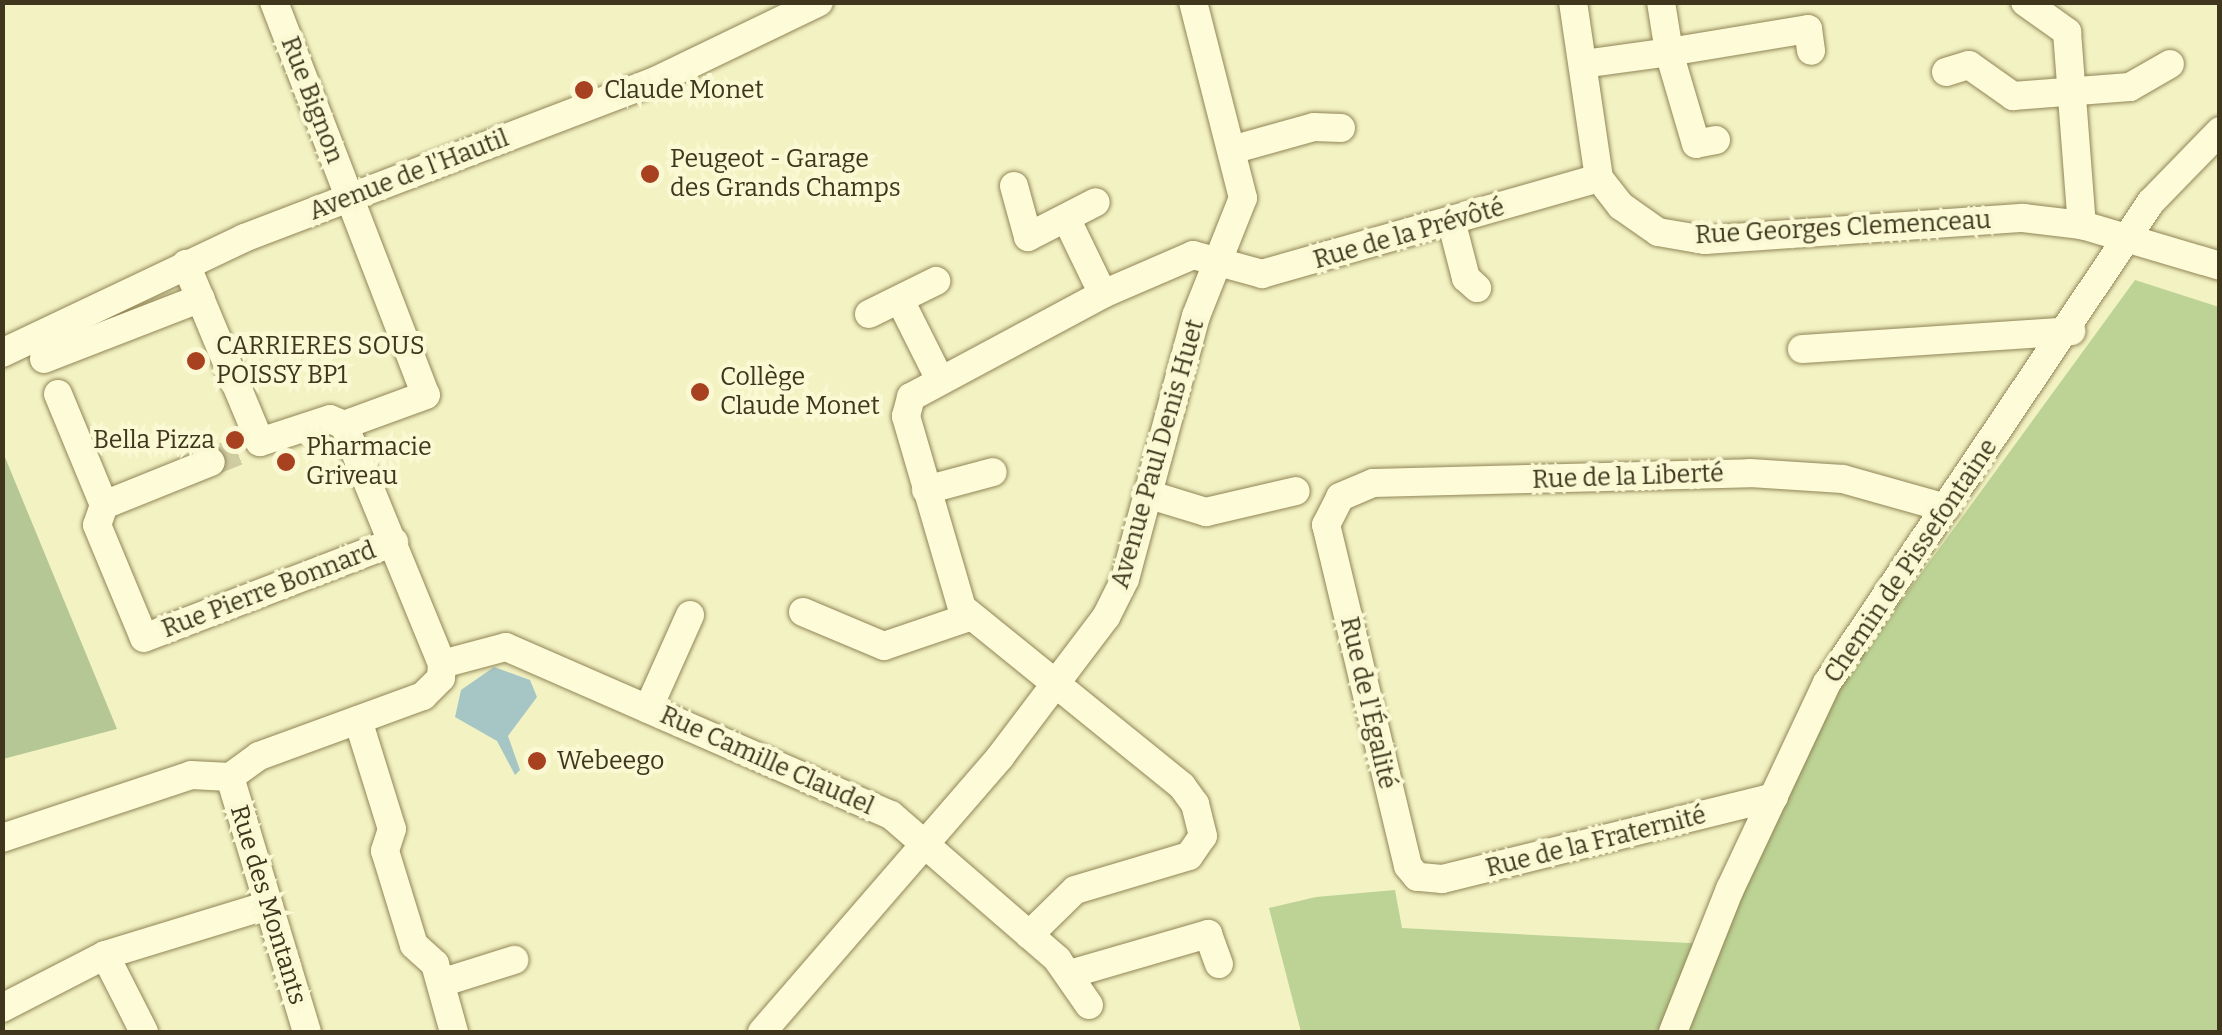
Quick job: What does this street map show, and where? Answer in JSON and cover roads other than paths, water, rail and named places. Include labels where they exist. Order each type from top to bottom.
[{"type":"street","name":"Rue Bignon","points":[[274,2],[426,396],[344,425]]},
{"type":"street","name":"Avenue de l'Hautil","points":[[46,365],[186,264],[652,82],[818,2]]},
{"type":"street","name":"Avenue Paul Denis Huet","points":[[762,1032],[1054,686],[1114,604],[1218,258],[1243,198],[1194,2]]},
{"type":"street","points":[[1573,2],[1599,178]]},
{"type":"street","points":[[1661,2],[1669,52],[1696,144],[1716,140]]},
{"type":"street","points":[[2025,2],[2067,32],[2082,225]]},
{"type":"street","points":[[1584,64],[1808,28],[1811,51]]},
{"type":"street","points":[[1946,72],[1970,65],[2014,96],[2072,94],[2130,88],[2170,64]]},
{"type":"street","points":[[1234,150],[1314,126],[1341,128]]},
{"type":"street","name":"Chemin de Pissefontaine","points":[[1673,1032],[1827,682],[2071,330],[2151,202],[2220,131]]},
{"type":"street","name":"Rue de la Prévôté","points":[[1218,258],[1262,274],[1452,224],[1599,178]]},
{"type":"street","name":"Rue Georges Clemenceau","points":[[1599,178],[1620,206],[1658,232],[1705,240],[2023,218],[2082,225],[2220,266]]},
{"type":"street","points":[[1014,186],[1028,237],[1096,202]]},
{"type":"street","points":[[1067,220],[1103,294]]},
{"type":"street","points":[[1452,224],[1466,278],[1477,288]]},
{"type":"street","points":[[1029,934],[1074,890],[1189,856],[1203,836],[1195,804],[1182,786],[969,617],[926,490],[906,406],[939,378],[1103,294],[1193,255],[1218,258]]},
{"type":"street","points":[[2,838],[191,775],[230,777],[260,756],[432,692],[442,664],[344,425],[330,419],[253,445],[186,264]]},
{"type":"street","points":[[869,314],[936,281]]},
{"type":"street","name":"Avenue de l'Hautil","points":[[2,354],[46,365],[201,298]]},
{"type":"street","points":[[900,300],[939,378]]},
{"type":"street","points":[[1802,349],[2071,330]]},
{"type":"street","points":[[46,365],[104,506],[211,462]]},
{"type":"street","points":[[926,490],[994,472]]},
{"type":"street","name":"Rue de la Liberté","points":[[1326,525],[1340,497],[1373,483],[1750,472],[1843,479],[1946,508]]},
{"type":"street","points":[[1146,494],[1206,512],[1296,491]]},
{"type":"street","name":"Rue Pierre Bonnard","points":[[104,506],[97,525],[144,638],[394,542]]},
{"type":"street","name":"Rue de l'Égalité","points":[[1326,525],[1408,866],[1417,878]]},
{"type":"street","points":[[804,612],[884,646],[969,617]]},
{"type":"street","points":[[648,709],[690,615]]},
{"type":"street","name":"Rue Camille Claudel","points":[[442,664],[506,648],[892,815],[1029,934],[1070,974],[1089,1005]]},
{"type":"street","points":[[358,720],[392,829],[385,851],[408,926],[441,983],[454,1032]]},
{"type":"street","name":"Rue des Montants","points":[[230,777],[307,1032]]},
{"type":"street","name":"Rue de la Fraternité","points":[[1417,878],[1442,879],[1774,798]]},
{"type":"street","points":[[2,1008],[105,955],[270,906]]},
{"type":"street","points":[[1070,974],[1208,934],[1219,964]]},
{"type":"street","points":[[105,955],[144,1032]]},
{"type":"street","points":[[441,983],[514,960]]},
{"type":"water","points":[[494,667],[530,680],[537,697],[508,736],[520,770],[515,775],[497,741],[455,717],[461,690]]},
{"type":"tunnel","points":[[211,462],[245,448]]},
{"type":"place","name":"Claude Monet","points":[[584,90]]},
{"type":"place","name":"Peugeot - Garage des Grands Champs","points":[[650,174]]},
{"type":"place","name":"CARRIERES SOUS POISSY BP1","points":[[196,361]]},
{"type":"place","name":"Collège Claude Monet","points":[[700,392]]},
{"type":"place","name":"Bella Pizza","points":[[235,440]]},
{"type":"place","name":"Pharmacie Griveau","points":[[286,462]]},
{"type":"place","name":"Webeego","points":[[537,761]]}]
